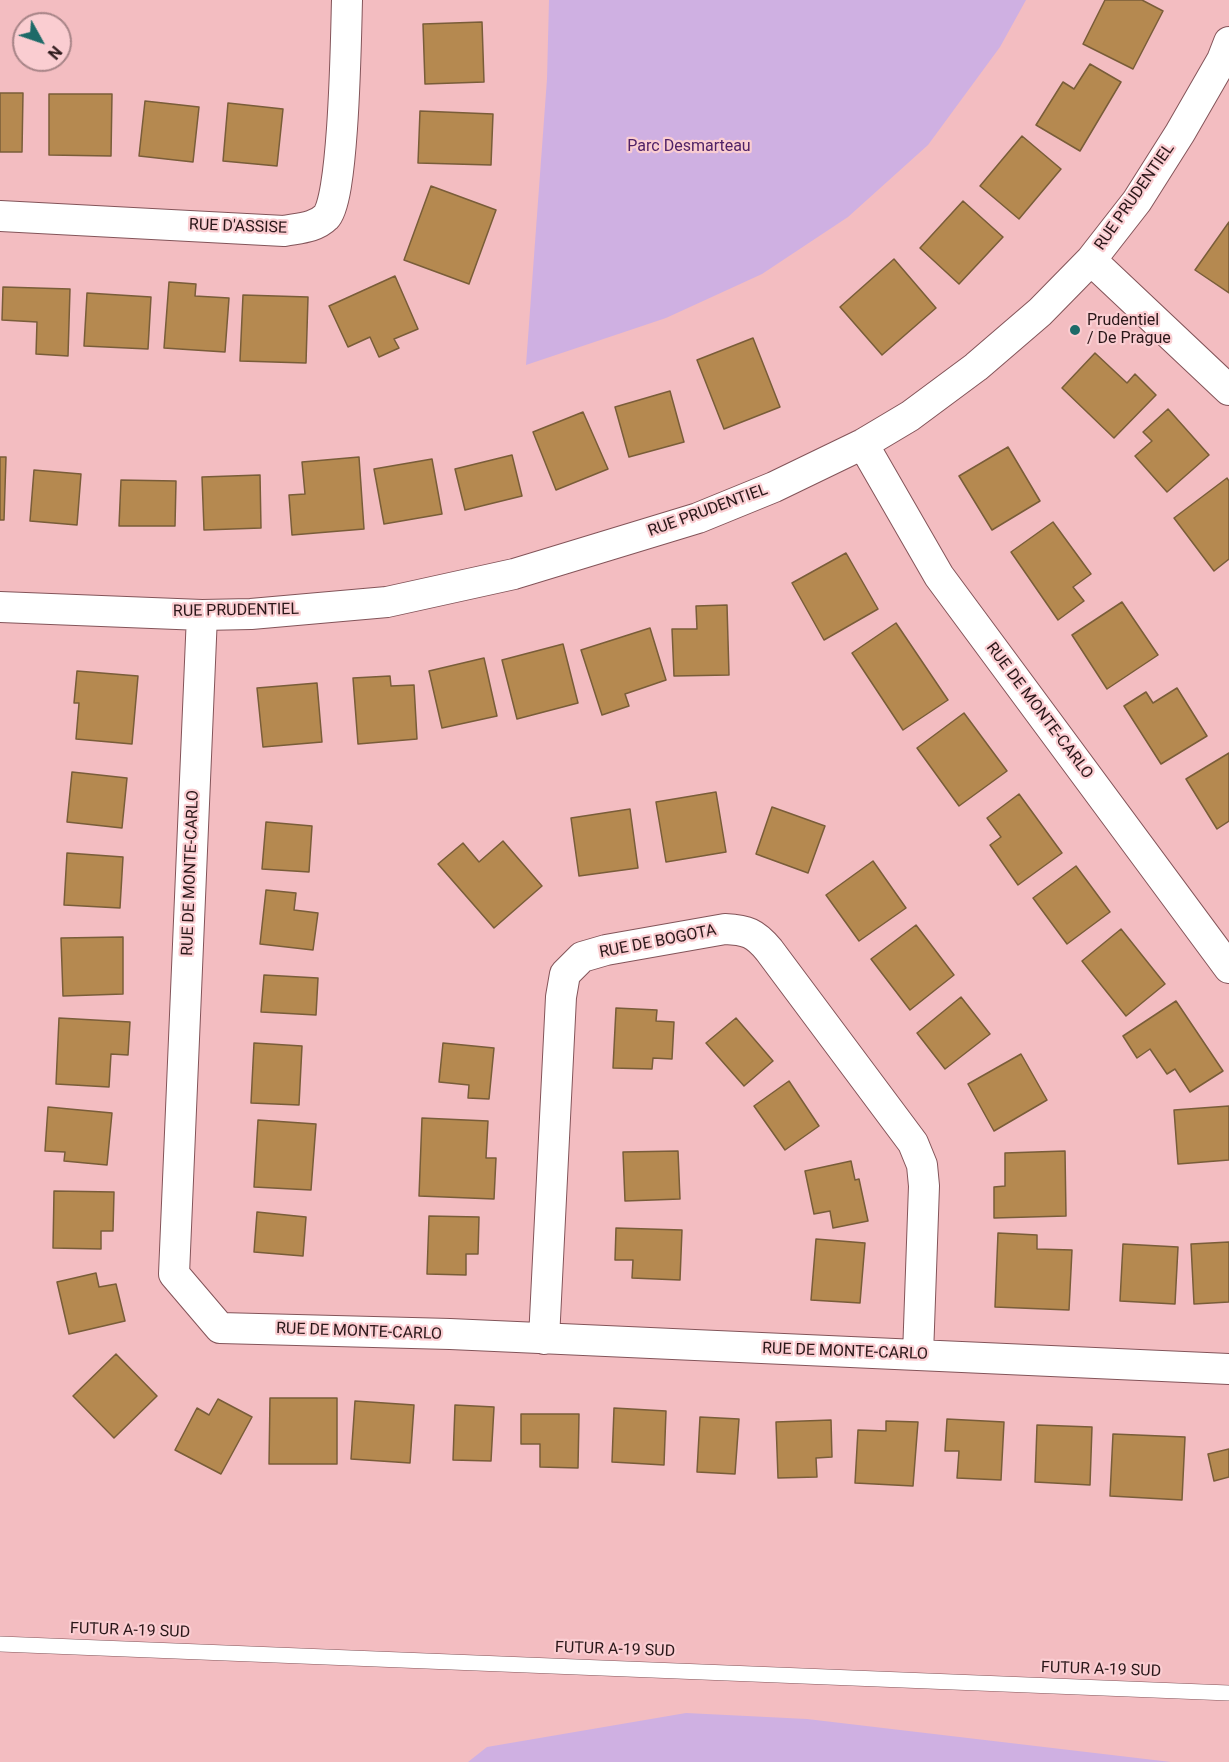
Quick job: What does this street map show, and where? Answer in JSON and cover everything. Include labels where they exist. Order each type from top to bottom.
[{"type":"street","name":"RUE D'ASSISE","points":[[0,216],[284,231],[313,226],[327,216],[334,204],[339,175],[347,0]]},
{"type":"street","name":"RUE PRUDENTIEL","points":[[0,607],[202,615],[251,614],[387,602],[513,574],[698,518],[774,487],[863,444],[910,416],[976,368],[1040,312],[1091,260],[1137,201],[1180,133],[1222,60],[1229,42]]},
{"type":"street","points":[[1091,260],[1229,390]]},
{"type":"street","name":"RUE DE MONTE-CARLO","points":[[863,444],[939,576],[1229,968]]},
{"type":"street","name":"RUE DE MONTE-CARLO","points":[[202,615],[174,1274],[220,1328],[544,1339],[1229,1369]]},
{"type":"street","name":"RUE DE BOGOTA","points":[[544,1339],[561,997],[565,974],[582,957],[606,950],[725,929],[743,930],[758,938],[770,950],[913,1143],[922,1165],[924,1186],[918,1355]]},
{"type":"lane","name":"FUTUR A-19 SUD","points":[[0,1644],[1229,1693]]},
{"type":"green space","name":"Parc Desmarteau","points":[[549,0],[1026,0],[1000,47],[928,145],[848,217],[762,274],[666,318],[526,365],[547,79]]},
{"type":"green space","points":[[686,1713],[807,1719],[1171,1762],[468,1762],[487,1747]]},
{"type":"building","points":[[1105,0],[1142,0],[1163,11],[1133,69],[1083,44]]},
{"type":"building","points":[[482,22],[484,82],[425,84],[423,24]]},
{"type":"building","points":[[1090,64],[1121,82],[1080,151],[1036,125],[1063,82],[1074,89]]},
{"type":"building","points":[[0,93],[23,93],[22,152],[0,152]]},
{"type":"building","points":[[49,94],[112,94],[111,156],[49,155]]},
{"type":"building","points":[[145,101],[199,107],[193,162],[139,156]]},
{"type":"building","points":[[228,103],[283,109],[277,166],[223,161]]},
{"type":"building","points":[[420,111],[493,114],[491,165],[418,163]]},
{"type":"building","points":[[1022,136],[1061,169],[1019,219],[980,186]]},
{"type":"building","points":[[431,186],[496,210],[469,284],[404,260]]},
{"type":"building","points":[[963,201],[1003,237],[959,284],[920,248]]},
{"type":"building","points":[[1229,222],[1229,293],[1195,270]]},
{"type":"building","points":[[894,259],[936,308],[882,355],[840,307]]},
{"type":"building","points":[[395,276],[418,329],[394,339],[399,348],[379,357],[370,337],[348,347],[329,306]]},
{"type":"building","points":[[169,282],[196,284],[195,296],[229,298],[225,352],[164,348]]},
{"type":"building","points":[[3,287],[70,289],[68,356],[36,354],[37,322],[2,320]]},
{"type":"building","points":[[87,293],[151,297],[148,349],[84,346]]},
{"type":"building","points":[[243,295],[308,297],[306,363],[240,361]]},
{"type":"building","points":[[753,338],[780,407],[724,429],[697,360]]},
{"type":"building","points":[[1095,353],[1127,383],[1135,374],[1156,395],[1114,438],[1062,388]]},
{"type":"building","points":[[670,391],[684,442],[629,457],[615,407]]},
{"type":"building","points":[[1168,409],[1209,455],[1167,492],[1135,456],[1152,441],[1143,432]]},
{"type":"building","points":[[583,412],[608,469],[556,490],[533,432]]},
{"type":"building","points":[[1008,447],[1040,501],[992,530],[959,476]]},
{"type":"building","points":[[512,455],[522,496],[465,510],[455,469]]},
{"type":"building","points":[[0,457],[6,457],[4,520],[0,520]]},
{"type":"building","points":[[359,457],[364,529],[292,535],[289,495],[305,494],[302,462]]},
{"type":"building","points":[[432,459],[442,514],[384,524],[374,469]]},
{"type":"building","points":[[34,470],[81,474],[77,525],[30,521]]},
{"type":"building","points":[[260,475],[261,528],[204,530],[202,477]]},
{"type":"building","points":[[1227,478],[1229,481],[1229,559],[1214,571],[1174,518]]},
{"type":"building","points":[[121,480],[176,481],[175,526],[119,526]]},
{"type":"building","points":[[1053,522],[1091,574],[1073,587],[1084,601],[1058,620],[1011,552]]},
{"type":"building","points":[[846,553],[878,609],[824,640],[792,583]]},
{"type":"building","points":[[1122,602],[1158,655],[1107,689],[1072,635]]},
{"type":"building","points":[[727,605],[729,675],[674,676],[672,629],[697,629],[696,606]]},
{"type":"building","points":[[896,623],[948,700],[903,730],[852,653]]},
{"type":"building","points":[[650,628],[666,680],[625,694],[629,706],[602,715],[581,650]]},
{"type":"building","points":[[563,644],[578,703],[517,719],[502,660]]},
{"type":"building","points":[[484,658],[497,716],[442,728],[429,671]]},
{"type":"building","points":[[77,671],[138,676],[132,744],[76,739],[79,703],[74,703]]},
{"type":"building","points":[[390,676],[391,686],[414,685],[417,739],[358,744],[353,678]]},
{"type":"building","points":[[317,683],[322,742],[263,747],[257,688]]},
{"type":"building","points":[[1177,688],[1207,736],[1161,764],[1124,706],[1146,692],[1153,703]]},
{"type":"building","points":[[964,713],[1007,771],[959,806],[917,748]]},
{"type":"building","points":[[1229,753],[1229,821],[1217,829],[1186,779]]},
{"type":"building","points":[[72,772],[127,778],[122,828],[67,822]]},
{"type":"building","points":[[716,792],[726,852],[666,862],[656,802]]},
{"type":"building","points":[[1019,794],[1062,853],[1018,885],[990,845],[1001,837],[987,818]]},
{"type":"building","points":[[772,807],[825,826],[808,873],[756,854]]},
{"type":"building","points":[[630,809],[638,868],[579,876],[571,818]]},
{"type":"building","points":[[266,822],[312,826],[309,872],[262,869]]},
{"type":"building","points":[[503,841],[542,886],[494,928],[438,864],[463,843],[479,862]]},
{"type":"building","points":[[67,853],[123,857],[120,908],[64,905]]},
{"type":"building","points":[[873,861],[906,908],[859,941],[826,895]]},
{"type":"building","points":[[1076,866],[1110,912],[1067,944],[1033,898]]},
{"type":"building","points":[[266,890],[296,893],[294,910],[318,913],[313,950],[260,944]]},
{"type":"building","points":[[916,925],[954,975],[910,1010],[871,959]]},
{"type":"building","points":[[1121,929],[1165,984],[1126,1016],[1082,961]]},
{"type":"building","points":[[123,937],[123,994],[63,996],[61,938]]},
{"type":"building","points":[[264,975],[318,978],[316,1015],[261,1012]]},
{"type":"building","points":[[961,997],[990,1034],[945,1069],[917,1033]]},
{"type":"building","points":[[1176,1001],[1223,1071],[1190,1092],[1175,1069],[1167,1074],[1150,1049],[1137,1058],[1123,1036]]},
{"type":"building","points":[[616,1008],[657,1010],[656,1021],[674,1022],[672,1059],[653,1058],[652,1069],[613,1068]]},
{"type":"building","points":[[59,1018],[130,1022],[128,1055],[111,1054],[109,1087],[56,1084]]},
{"type":"building","points":[[736,1018],[773,1061],[744,1086],[706,1043]]},
{"type":"building","points":[[254,1043],[302,1046],[299,1105],[251,1103]]},
{"type":"building","points":[[443,1043],[494,1048],[489,1099],[468,1098],[469,1085],[439,1082]]},
{"type":"building","points":[[1021,1054],[1047,1100],[994,1131],[968,1084]]},
{"type":"building","points":[[789,1081],[819,1126],[785,1150],[754,1106]]},
{"type":"building","points":[[1229,1106],[1229,1160],[1178,1164],[1174,1110]]},
{"type":"building","points":[[48,1107],[112,1113],[107,1165],[64,1161],[65,1152],[45,1151]]},
{"type":"building","points":[[422,1118],[488,1121],[486,1158],[496,1158],[494,1199],[419,1196]]},
{"type":"building","points":[[258,1120],[316,1124],[311,1190],[254,1187]]},
{"type":"building","points":[[678,1151],[680,1199],[625,1201],[623,1152]]},
{"type":"building","points":[[1065,1151],[1066,1216],[994,1218],[994,1187],[1005,1186],[1005,1153]]},
{"type":"building","points":[[851,1161],[855,1180],[859,1179],[868,1221],[833,1228],[830,1211],[814,1214],[805,1171]]},
{"type":"building","points":[[54,1191],[114,1192],[113,1231],[101,1231],[101,1249],[53,1248]]},
{"type":"building","points":[[257,1212],[306,1217],[303,1256],[254,1252]]},
{"type":"building","points":[[429,1216],[479,1217],[478,1254],[466,1254],[466,1275],[427,1274]]},
{"type":"building","points":[[616,1228],[682,1230],[680,1280],[632,1278],[633,1260],[615,1260]]},
{"type":"building","points":[[998,1233],[1037,1235],[1037,1249],[1072,1250],[1069,1310],[995,1307]]},
{"type":"building","points":[[816,1239],[865,1243],[860,1303],[811,1300]]},
{"type":"building","points":[[1229,1242],[1229,1302],[1194,1304],[1191,1244]]},
{"type":"building","points":[[1123,1244],[1178,1247],[1175,1304],[1120,1301]]},
{"type":"building","points":[[96,1273],[99,1287],[116,1284],[125,1321],[69,1334],[57,1282]]},
{"type":"building","points":[[116,1354],[157,1396],[114,1438],[73,1396]]},
{"type":"building","points":[[270,1398],[337,1398],[337,1464],[269,1464]]},
{"type":"building","points":[[218,1399],[252,1417],[221,1474],[175,1450],[197,1408],[209,1415]]},
{"type":"building","points":[[355,1401],[414,1405],[410,1463],[351,1459]]},
{"type":"building","points":[[455,1405],[494,1407],[491,1461],[453,1460]]},
{"type":"building","points":[[614,1408],[666,1411],[664,1465],[612,1462]]},
{"type":"building","points":[[521,1414],[579,1414],[578,1468],[540,1467],[540,1444],[521,1444]]},
{"type":"building","points":[[700,1417],[739,1419],[735,1474],[697,1472]]},
{"type":"building","points":[[947,1419],[1004,1422],[1001,1480],[957,1478],[959,1451],[945,1451]]},
{"type":"building","points":[[831,1420],[832,1457],[816,1458],[817,1477],[778,1478],[776,1422]]},
{"type":"building","points":[[886,1421],[918,1422],[913,1486],[855,1483],[858,1430],[886,1431]]},
{"type":"building","points":[[1037,1425],[1092,1427],[1090,1485],[1035,1482]]},
{"type":"building","points":[[1113,1434],[1185,1437],[1182,1500],[1110,1496]]},
{"type":"building","points":[[1229,1449],[1229,1477],[1214,1481],[1208,1454]]},
{"type":"place","name":"Prudentiel / De Prague","points":[[1075,330]]}]
